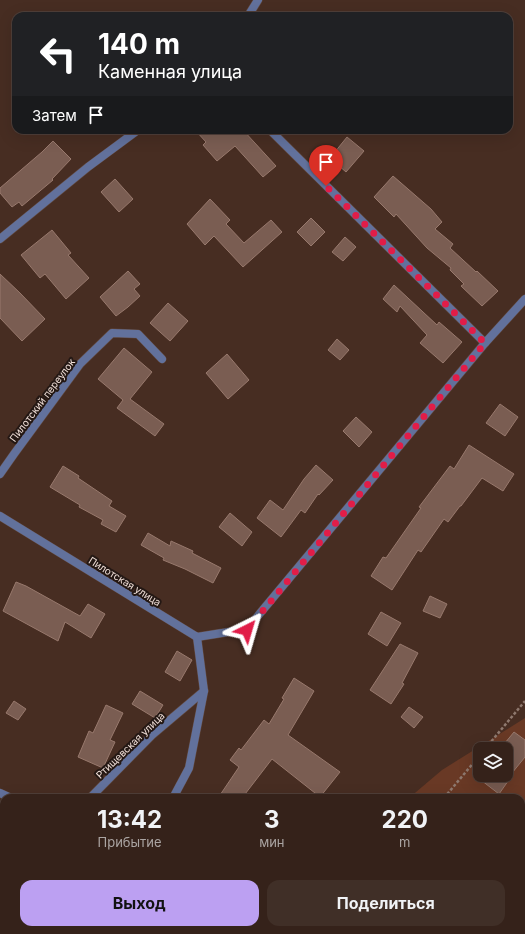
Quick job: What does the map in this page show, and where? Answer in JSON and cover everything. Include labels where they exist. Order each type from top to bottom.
[{"type":"street","points":[[250,12],[258,0]]},
{"type":"street","points":[[0,239],[88,167],[133,134]]},
{"type":"street","points":[[274,134],[485,343]]},
{"type":"street","points":[[175,794],[189,768],[204,691],[197,637],[247,630],[485,343],[525,299]]},
{"type":"street","name":"Пилотский переулок","points":[[0,474],[80,364],[112,333],[138,334],[162,359]]},
{"type":"street","name":"Пилотская улица","points":[[0,516],[197,637]]},
{"type":"street","name":"Ртищевская улица","points":[[94,794],[152,735],[204,691]]},
{"type":"path","points":[[491,742],[525,701]]},
{"type":"path","points":[[447,794],[473,763]]},
{"type":"shaded area","points":[[525,718],[525,794],[414,794],[442,770],[473,751],[473,782],[513,782],[513,742],[487,742]]},
{"type":"building","points":[[199,134],[247,134],[276,166],[263,177],[235,146],[217,161],[203,145],[206,142]]},
{"type":"building","points":[[347,137],[364,151],[346,172],[330,158]]},
{"type":"building","points":[[53,141],[71,159],[52,179],[53,180],[22,206],[19,202],[12,207],[0,193],[0,188]]},
{"type":"building","points":[[393,176],[431,209],[442,222],[435,229],[453,244],[450,248],[498,291],[482,306],[461,286],[464,284],[450,270],[451,268],[427,248],[396,214],[394,217],[374,197]]},
{"type":"building","points":[[115,179],[133,199],[119,212],[101,192]]},
{"type":"building","points":[[210,199],[230,220],[226,224],[244,243],[271,220],[282,232],[243,267],[214,236],[205,245],[187,224]]},
{"type":"building","points":[[311,218],[325,232],[311,246],[297,232]]},
{"type":"building","points":[[52,230],[71,253],[68,255],[89,278],[66,299],[45,274],[40,278],[21,255]]},
{"type":"building","points":[[345,237],[356,247],[343,261],[332,252]]},
{"type":"building","points":[[128,271],[140,284],[134,289],[140,296],[116,316],[100,297]]},
{"type":"building","points":[[0,274],[45,319],[22,341],[0,318]]},
{"type":"building","points":[[394,285],[437,325],[439,322],[462,342],[443,363],[420,343],[427,335],[400,306],[397,312],[383,299]]},
{"type":"building","points":[[168,303],[188,321],[170,341],[150,323]]},
{"type":"building","points":[[337,339],[349,350],[340,360],[328,350]]},
{"type":"building","points":[[124,348],[152,372],[130,399],[164,424],[155,436],[117,408],[123,400],[98,379]]},
{"type":"building","points":[[227,354],[249,380],[228,399],[206,373]]},
{"type":"building","points":[[500,404],[518,417],[505,436],[486,423]]},
{"type":"building","points":[[356,417],[372,432],[359,447],[343,431]]},
{"type":"building","points":[[469,445],[514,474],[503,491],[482,478],[448,522],[444,519],[421,552],[418,550],[392,590],[371,576],[383,557],[386,558],[421,508],[419,507],[450,466],[454,469]]},
{"type":"building","points":[[316,465],[333,480],[319,495],[318,494],[305,513],[301,510],[281,537],[257,518],[270,500],[283,510],[304,479]]},
{"type":"building","points":[[63,466],[112,501],[109,506],[126,516],[116,532],[101,524],[103,520],[79,507],[80,505],[50,487]]},
{"type":"building","points":[[230,513],[252,532],[242,546],[219,527]]},
{"type":"building","points":[[148,533],[170,546],[171,541],[193,551],[192,553],[221,568],[213,583],[163,560],[164,558],[141,545]]},
{"type":"building","points":[[16,582],[80,616],[88,604],[105,614],[91,638],[65,622],[58,641],[3,611]]},
{"type":"building","points":[[430,596],[447,604],[440,618],[423,611]]},
{"type":"building","points":[[381,612],[401,623],[387,646],[368,634]]},
{"type":"building","points":[[400,644],[418,653],[402,683],[404,684],[391,704],[370,690]]},
{"type":"building","points":[[177,651],[192,660],[180,681],[165,672]]},
{"type":"building","points":[[294,678],[314,691],[288,735],[340,772],[322,794],[316,794],[272,759],[245,794],[221,794],[239,767],[230,760],[239,748],[241,750],[264,720],[269,724],[284,699],[282,698]]},
{"type":"building","points":[[140,691],[163,705],[155,718],[132,704]]},
{"type":"building","points":[[14,701],[26,709],[18,720],[6,713]]},
{"type":"building","points":[[106,705],[123,713],[110,740],[115,742],[103,768],[78,757],[89,731],[93,733]]},
{"type":"building","points":[[409,707],[423,717],[414,728],[401,717]]},
{"type":"building","points":[[514,732],[525,740],[525,757],[513,772],[513,742],[506,742]]},
{"type":"building","points":[[483,782],[507,782],[499,794]]},
{"type":"route","points":[[247,630],[485,343],[326,186]]}]
